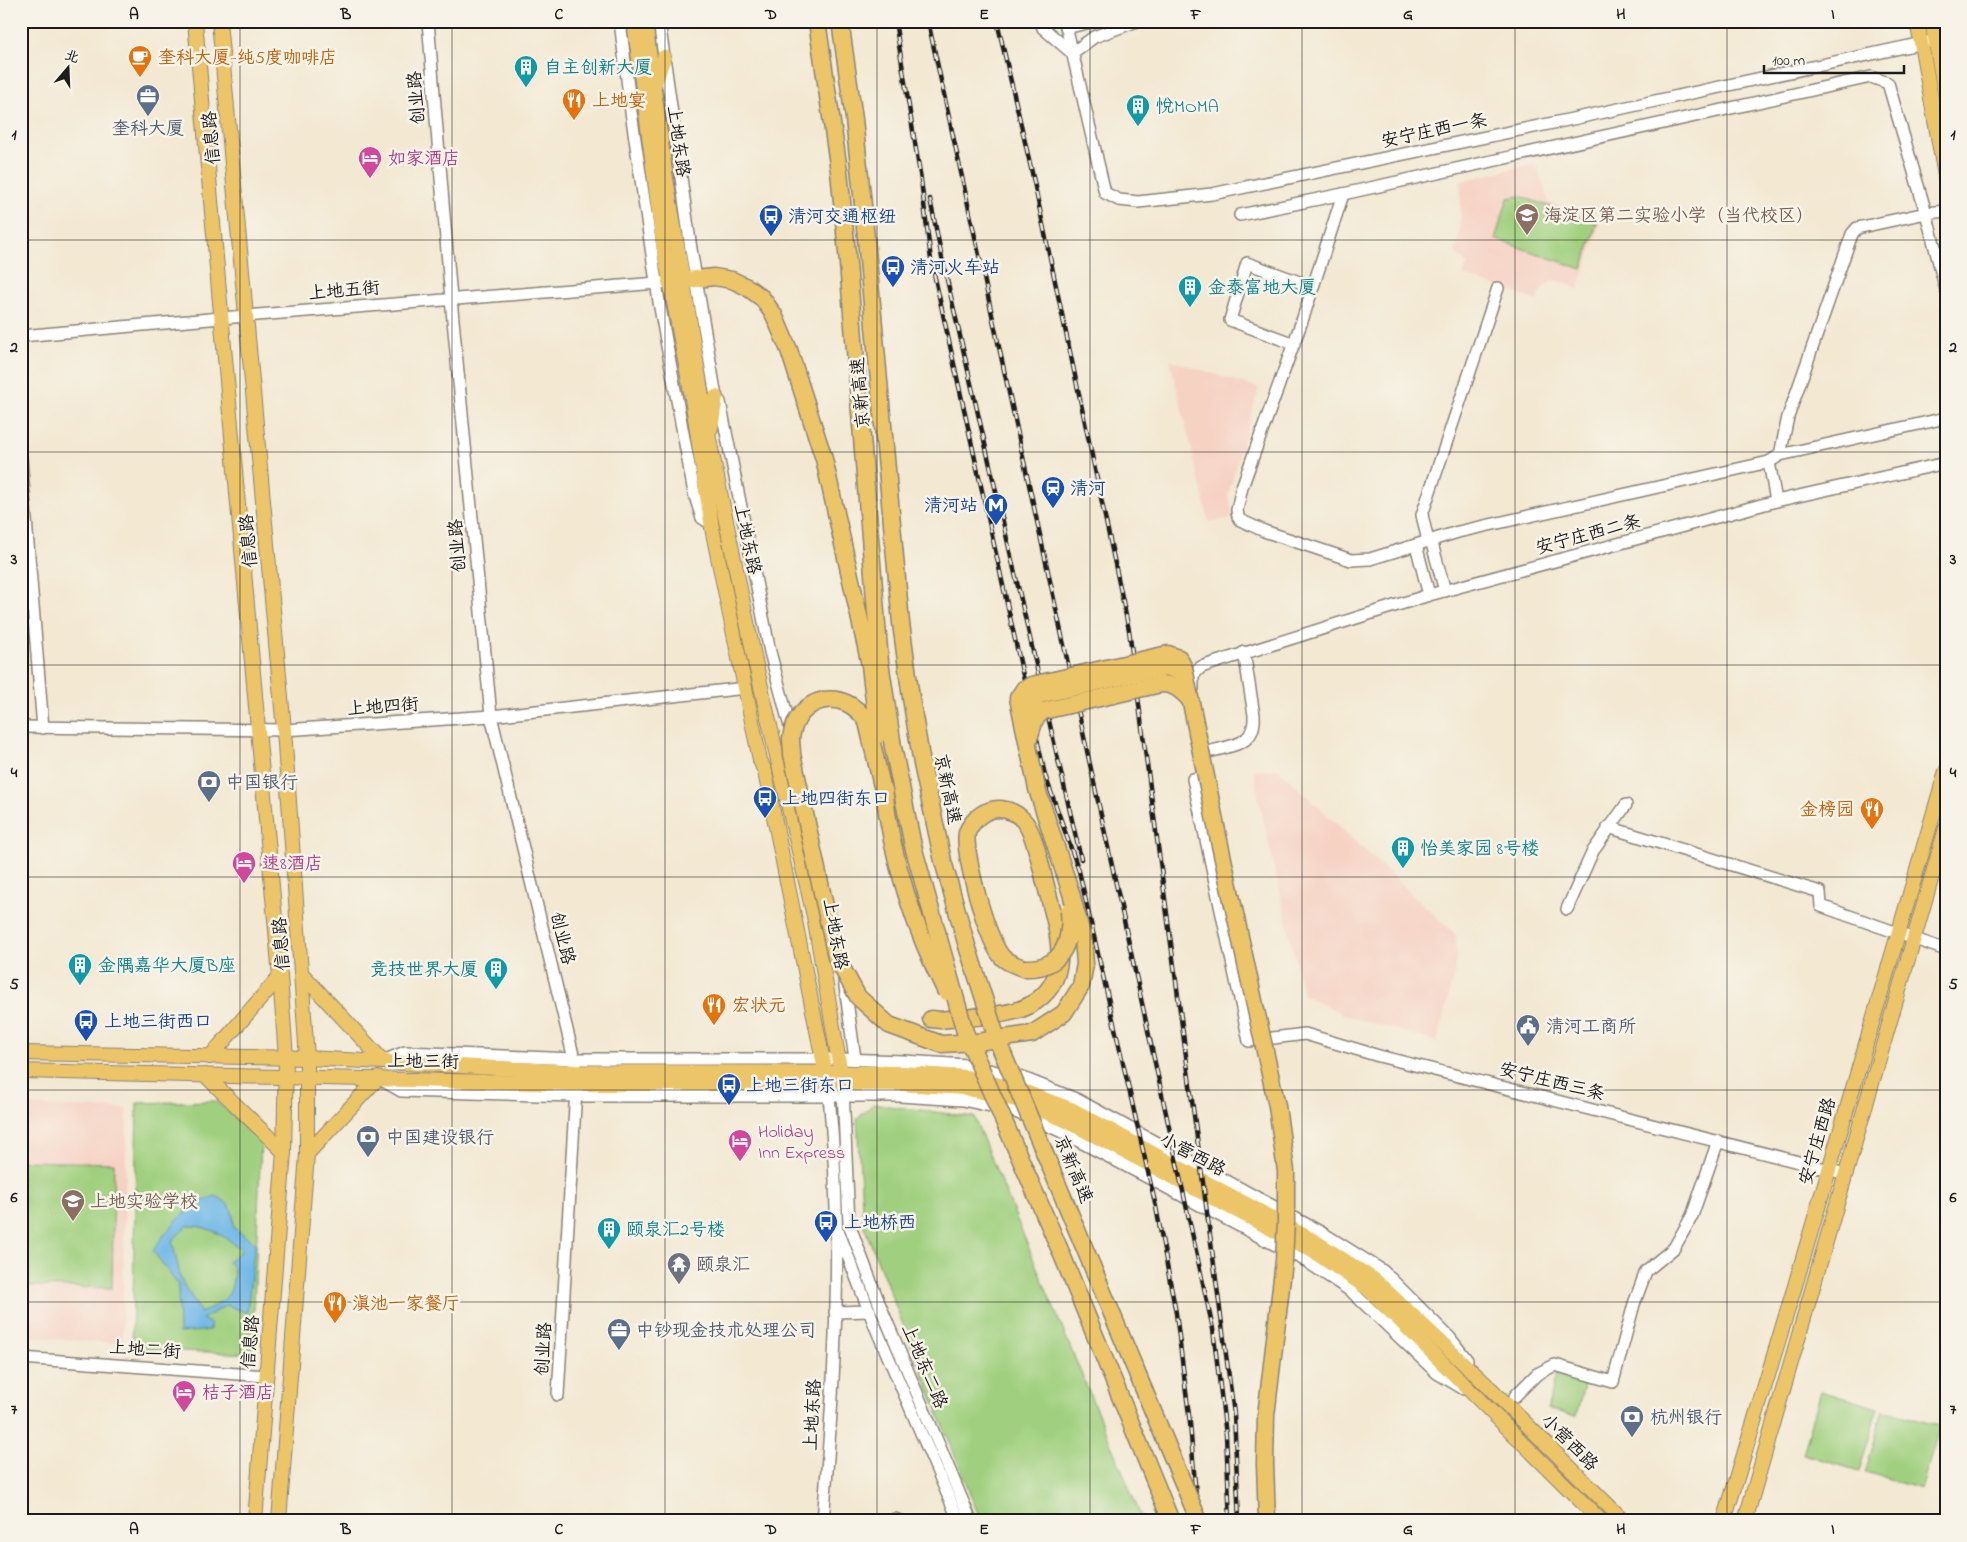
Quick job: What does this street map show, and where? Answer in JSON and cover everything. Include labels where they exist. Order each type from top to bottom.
[{"type":"highway","name":"京新高速","points":[[817,21],[839,171],[880,662],[893,747],[913,846],[965,1032],[1060,1250],[1171,1521]]},
{"type":"highway","name":"京新高速","points":[[840,21],[854,119],[863,205],[894,554],[906,660],[922,764],[943,861],[967,946],[998,1042],[1199,1521]]},
{"type":"highway","points":[[676,281],[714,277],[732,280],[747,287],[762,298],[774,315],[790,350],[824,459],[870,664],[885,799]]},
{"type":"highway","points":[[965,1032],[932,963],[906,891],[867,722],[861,712],[841,700],[832,699],[811,705],[803,712],[791,738],[792,754],[836,957],[858,997],[889,1025],[942,1044],[977,1042],[1032,1034],[1064,1014],[1081,986],[1085,964],[1083,938],[1071,893],[1037,789],[1018,698],[1020,693],[1032,685],[1168,654],[1179,658],[1188,683],[1218,836],[1277,1106],[1286,1171],[1284,1261],[1266,1416],[1267,1521]]},
{"type":"highway","points":[[1028,744],[1035,719],[1043,711],[1161,684],[1176,687],[1191,701]]},
{"type":"highway","points":[[931,1019],[941,1020],[1009,1012],[1029,1006],[1049,991],[1055,980],[1059,960],[1059,941],[1032,835],[1022,818],[1013,812],[1002,809],[984,812],[971,824],[968,831],[967,850],[991,939],[1003,959],[1024,968],[1046,966],[1064,949],[1068,938],[1070,923],[1068,896],[1060,862]]},
{"type":"main road","name":"信息路","points":[[195,21],[286,1058],[284,1152],[255,1521]]},
{"type":"main road","name":"信息路","points":[[219,21],[284,730],[308,1058],[307,1154]]},
{"type":"main road","name":"上地东路","points":[[634,21],[664,250],[676,281],[755,661],[814,916],[841,1077]]},
{"type":"main road","name":"上地东路","points":[[645,21],[676,281],[712,524],[760,760],[765,772],[826,1077]]},
{"type":"main road","points":[[1916,21],[1946,181]]},
{"type":"main road","points":[[1932,21],[1941,39],[1946,99]]},
{"type":"main road","points":[[653,90],[664,57]]},
{"type":"main road","points":[[709,439],[716,397]]},
{"type":"main road","name":"安宁庄西路","points":[[1724,1521],[1946,771]]},
{"type":"main road","name":"安宁庄西路","points":[[1745,1521],[1946,828]]},
{"type":"main road","points":[[302,974],[383,1061]]},
{"type":"main road","points":[[21,1053],[210,1057],[280,976]]},
{"type":"main road","name":"上地三街","points":[[210,1057],[383,1061],[575,1078]]},
{"type":"main road","points":[[21,1071],[286,1077]]},
{"type":"main road","name":"小营西路","points":[[826,1077],[900,1072],[966,1077],[1019,1090],[1071,1109],[1318,1243],[1375,1280],[1491,1388],[1624,1521]]},
{"type":"main road","points":[[205,1075],[284,1152]]},
{"type":"main road","name":"上地三街","points":[[286,1077],[826,1077]]},
{"type":"main road","name":"小营西路","points":[[841,1077],[902,1084],[965,1088],[1016,1100],[1065,1120],[1311,1250],[1367,1288],[1481,1399],[1601,1521]]},
{"type":"main road","points":[[279,1521],[307,1154],[378,1078]]},
{"type":"street","name":"创业路","points":[[428,21],[451,299],[491,716],[575,1078],[558,1395]]},
{"type":"street","points":[[620,21],[676,281],[722,410],[770,652],[784,700],[833,919],[848,1002],[855,1059]]},
{"type":"street","points":[[659,21],[664,57],[676,281]]},
{"type":"street","points":[[1041,21],[1043,28],[1072,53],[1094,37],[1137,21]]},
{"type":"street","points":[[1065,25],[1095,21]]},
{"type":"street","name":"安宁庄西一条","points":[[1065,25],[1105,193],[1118,200],[1138,202],[1212,194],[1941,39]]},
{"type":"street","points":[[1240,215],[1871,78],[1888,83],[1926,213],[1946,290]]},
{"type":"street","points":[[1343,194],[1294,344],[1242,487],[1237,510],[1238,517],[1240,520],[1264,530],[1351,560],[1370,559],[1458,532],[1769,462],[1780,456],[1946,418]]},
{"type":"street","points":[[1780,456],[1788,417],[1852,234],[1857,228],[1926,213],[1946,211]]},
{"type":"street","points":[[1294,344],[1230,320],[1247,264],[1313,287]]},
{"type":"street","name":"上地五街","points":[[21,336],[676,281]]},
{"type":"street","points":[[1445,591],[1422,515],[1498,288]]},
{"type":"street","points":[[21,458],[43,728]]},
{"type":"street","points":[[1769,462],[1776,501]]},
{"type":"street","name":"安宁庄西二条","points":[[1208,752],[1192,685],[1193,675],[1201,667],[1429,595],[1776,501],[1946,463]]},
{"type":"street","points":[[1416,545],[1429,595]]},
{"type":"street","points":[[1208,752],[1247,740],[1252,734],[1255,725],[1244,652]]},
{"type":"street","name":"上地四街","points":[[21,726],[43,728],[284,730],[491,716],[746,688]]},
{"type":"street","name":"安宁庄西三条","points":[[1208,752],[1202,777],[1194,779],[1250,1041],[1305,1034],[1378,1056],[1846,1174]]},
{"type":"street","points":[[1568,908],[1593,851],[1608,827],[1626,805]]},
{"type":"street","points":[[1608,827],[1820,892],[1821,906],[1946,950]]},
{"type":"street","name":"小营西路","points":[[826,1077],[841,1077],[855,1059],[967,1064],[1023,1078],[1076,1099],[1324,1234],[1383,1271],[1450,1338],[1491,1388]]},
{"type":"street","points":[[826,1077],[837,1227],[849,1224]]},
{"type":"street","name":"上地三街","points":[[575,1078],[826,1077]]},
{"type":"street","name":"上地东路","points":[[841,1077],[849,1224]]},
{"type":"street","points":[[1516,1396],[1538,1374],[1554,1365],[1613,1382],[1634,1304],[1646,1271],[1674,1248],[1692,1216],[1718,1141]]},
{"type":"street","name":"上地东二路","points":[[849,1224],[879,1302],[971,1521]]},
{"type":"street","name":"上地东路","points":[[823,1521],[831,1420],[837,1227]]},
{"type":"street","name":"上地东二路","points":[[837,1227],[870,1311],[959,1521]]},
{"type":"street","points":[[835,1312],[870,1311]]},
{"type":"street","name":"上地二街","points":[[21,1358],[266,1376]]},
{"type":"street","points":[[891,1521],[895,1519],[900,1521]]},
{"type":"shaded area","name":"海淀区第二实验小学（当代校区）","points":[[1536,163],[1549,203],[1601,221],[1578,290],[1568,283],[1552,280],[1544,287],[1537,301],[1463,275],[1468,264],[1455,253],[1460,229],[1461,181]]},
{"type":"shaded area","points":[[1170,360],[1259,388],[1228,495],[1234,518],[1209,522]]},
{"type":"shaded area","points":[[1278,769],[1456,935],[1457,962],[1437,1042],[1344,1015],[1303,994],[1258,797],[1254,770]]},
{"type":"shaded area","name":"上地实验学校","points":[[21,1105],[127,1109],[122,1344],[21,1336]]},
{"type":"green space","points":[[1520,196],[1597,223],[1582,269],[1495,239],[1508,198]]},
{"type":"green space","points":[[215,1101],[261,1141],[252,1354],[132,1349],[137,1103]]},
{"type":"green space","points":[[873,1104],[974,1117],[1143,1521],[981,1521],[863,1224],[857,1119]]},
{"type":"green space","points":[[21,1161],[114,1163],[112,1288],[21,1286]]},
{"type":"green space","points":[[1558,1371],[1586,1378],[1576,1416],[1547,1409]]},
{"type":"green space","points":[[1821,1391],[1878,1408],[1859,1471],[1803,1454]]},
{"type":"green space","points":[[1883,1410],[1940,1426],[1921,1489],[1865,1473]]},
{"type":"water","points":[[216,1196],[226,1202],[231,1209],[234,1228],[255,1243],[247,1313],[227,1305],[202,1319],[210,1323],[210,1330],[179,1333],[178,1285],[153,1251],[180,1217],[206,1199]],"holes":[[[187,1226],[195,1226],[217,1233],[242,1250],[228,1262],[234,1268],[232,1286],[227,1297],[201,1313],[181,1280],[172,1241]]]},
{"type":"railway","points":[[895,21],[921,180],[931,260],[1045,775],[1079,871],[1156,1207],[1176,1313],[1190,1423],[1198,1521]]},
{"type":"railway","points":[[928,21],[1213,1329],[1226,1435],[1230,1521]]},
{"type":"railway","points":[[997,21],[1031,168],[1129,630],[1234,1414],[1239,1521]]},
{"type":"railway","points":[[930,199],[1081,859]]},
{"type":"place","name":"奎科大厦-纯5度咖啡店","points":[[140,78]]},
{"type":"place","name":"自主创新大厦","points":[[526,88]]},
{"type":"place","name":"奎科大厦","points":[[148,117]]},
{"type":"place","name":"上地宴","points":[[574,121]]},
{"type":"place","name":"悦MOMA","points":[[1138,127]]},
{"type":"place","name":"如家酒店","points":[[370,179]]},
{"type":"place","name":"海淀区第二实验小学（当代校区）","points":[[1527,236]]},
{"type":"place","name":"清河交通枢纽","points":[[771,237]]},
{"type":"place","name":"清河火车站","points":[[893,288]]},
{"type":"place","name":"金泰富地大厦","points":[[1190,308]]},
{"type":"place","name":"清河","points":[[1053,509]]},
{"type":"place","name":"清河站","points":[[996,526]]},
{"type":"place","name":"中国银行","points":[[209,803]]},
{"type":"place","name":"上地四街东口","points":[[765,819]]},
{"type":"place","name":"金榜园","points":[[1872,830]]},
{"type":"place","name":"怡美家园 8号楼","points":[[1403,869]]},
{"type":"place","name":"速8酒店","points":[[244,884]]},
{"type":"place","name":"金隅嘉华大厦B座","points":[[80,986]]},
{"type":"place","name":"竞技世界大厦","points":[[496,990]]},
{"type":"place","name":"宏状元","points":[[714,1026]]},
{"type":"place","name":"上地三街西口","points":[[86,1042]]},
{"type":"place","name":"清河工商所","points":[[1528,1047]]},
{"type":"place","name":"上地三街东口","points":[[729,1106]]},
{"type":"place","name":"中国建设银行","points":[[368,1158]]},
{"type":"place","name":"Holiday Inn Express","points":[[740,1162]]},
{"type":"place","name":"上地实验学校","points":[[73,1222]]},
{"type":"place","name":"上地桥西","points":[[826,1243]]},
{"type":"place","name":"颐泉汇2号楼","points":[[609,1250]]},
{"type":"place","name":"颐泉汇","points":[[679,1285]]},
{"type":"place","name":"滇池一家餐厅","points":[[335,1324]]},
{"type":"place","name":"中钞现金技术处理公司","points":[[619,1351]]},
{"type":"place","name":"桔子酒店","points":[[184,1413]]},
{"type":"place","name":"杭州银行","points":[[1632,1438]]}]
